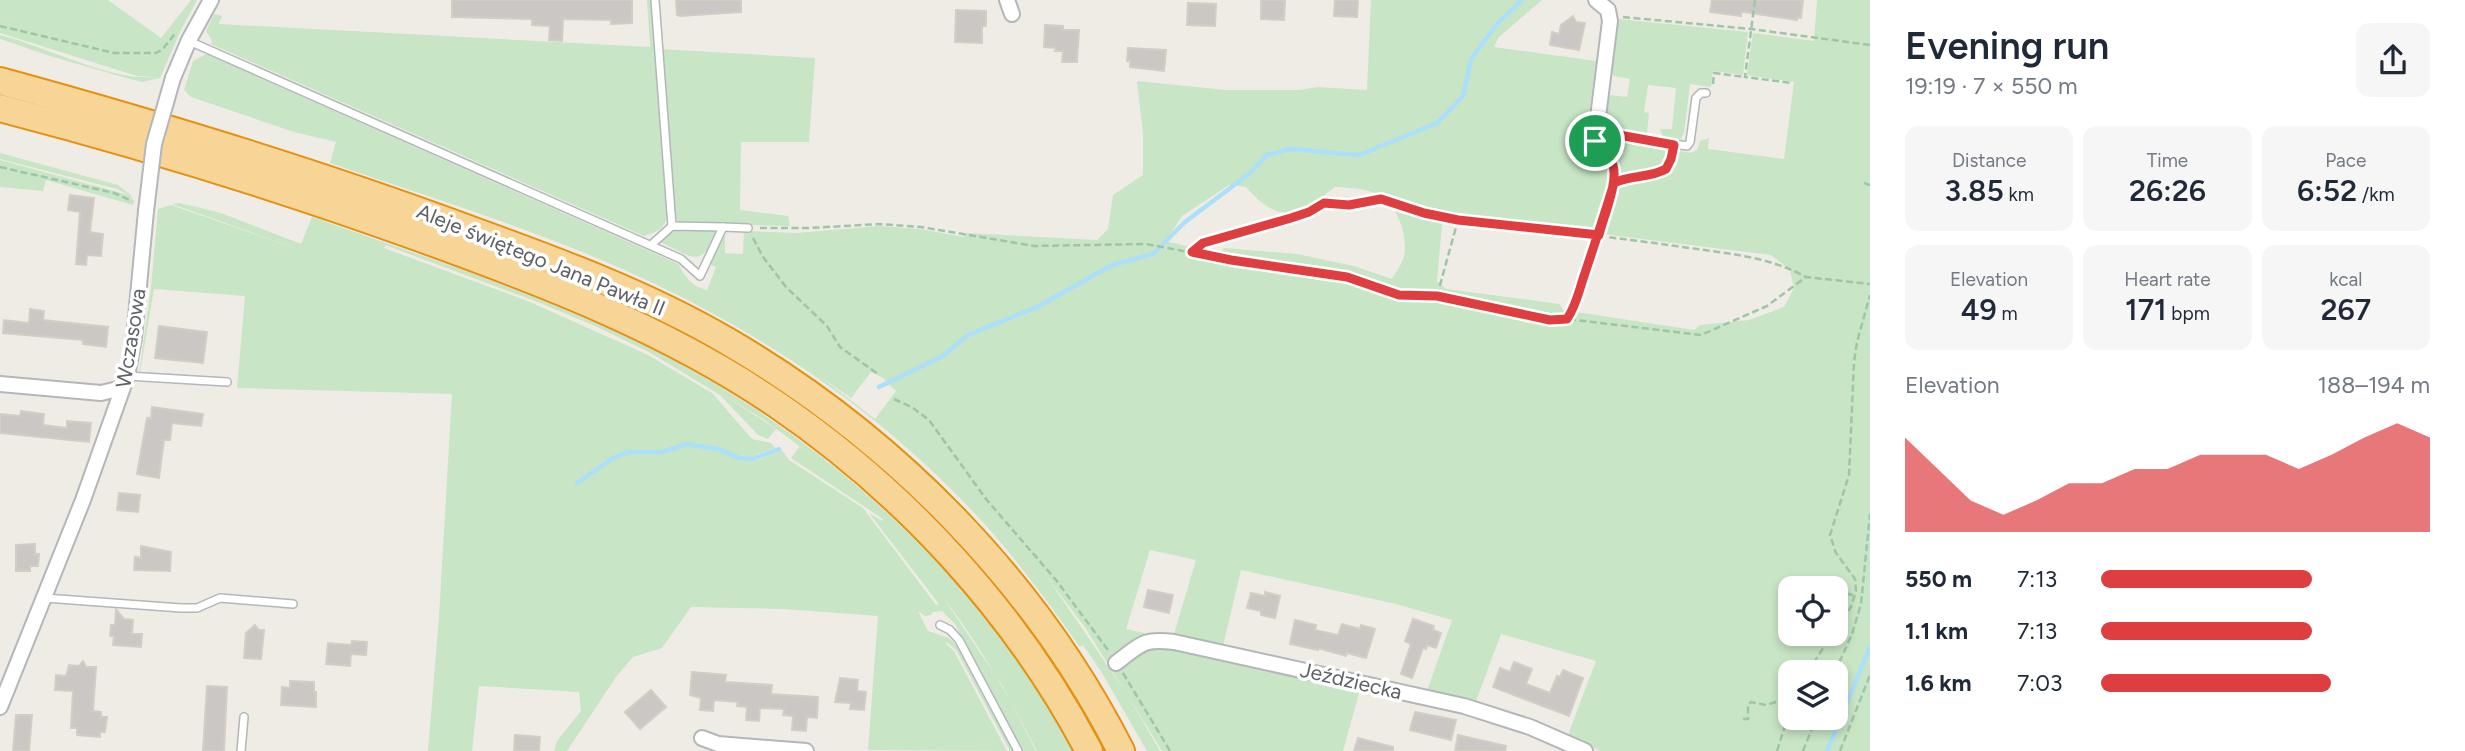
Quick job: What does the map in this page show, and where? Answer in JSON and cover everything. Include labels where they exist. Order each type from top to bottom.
[{"type":"highway","name":"Aleje świętego Jana Pawła II","points":[[0,81],[188,134],[393,201],[618,287],[726,341],[789,381],[851,426],[927,491],[1010,581],[1048,631],[1098,705],[1121,751]]},
{"type":"highway","name":"Aleje świętego Jana Pawła II","points":[[0,108],[180,157],[386,225],[498,267],[608,313],[713,366],[774,403],[836,448],[874,480],[943,548],[1024,646],[1089,751]]},
{"type":"street","name":"Wczasowa","points":[[0,707],[45,598],[120,399],[136,327],[154,144],[185,38],[211,0]]},
{"type":"street","points":[[1596,136],[1610,29],[1608,10],[1599,1]]},
{"type":"street","points":[[0,384],[101,393],[125,382]]},
{"type":"street","name":"Jeździecka","points":[[1116,663],[1145,642],[1174,642],[1464,706],[1530,727],[1585,751]]},
{"type":"street","points":[[702,738],[718,744],[806,751]]},
{"type":"lane","points":[[655,0],[672,226]]},
{"type":"lane","points":[[185,38],[651,245],[681,259],[700,276],[723,227]]},
{"type":"lane","points":[[1596,136],[1687,146],[1690,142],[1696,98],[1701,93],[1709,94]]},
{"type":"lane","points":[[651,245],[672,226],[748,228]]},
{"type":"lane","points":[[125,382],[228,382]]},
{"type":"lane","points":[[45,598],[181,608],[197,608],[220,598],[293,604]]},
{"type":"lane","points":[[940,625],[950,630],[959,640],[1018,751]]},
{"type":"lane","points":[[242,751],[244,717]]},
{"type":"path","points":[[1745,77],[1755,0]]},
{"type":"path","points":[[1609,16],[1751,29],[1870,45]]},
{"type":"path","points":[[0,26],[114,53],[156,53],[162,50],[173,35],[185,38]]},
{"type":"path","points":[[1709,94],[1714,73],[1792,83]]},
{"type":"path","points":[[1567,319],[1575,306],[1614,183],[1614,167],[1598,148],[1596,136]]},
{"type":"path","points":[[1614,183],[1666,169],[1674,145]]},
{"type":"path","points":[[0,167],[114,193],[131,201]]},
{"type":"path","points":[[1864,183],[1870,185]]},
{"type":"path","points":[[1192,252],[1203,243],[1291,218],[1324,203],[1349,205],[1381,199],[1424,213],[1458,220],[1599,235],[1745,256],[1788,267],[1806,277],[1870,284]]},
{"type":"path","points":[[1437,296],[1458,220]]},
{"type":"path","points":[[878,374],[840,346],[827,326],[786,287],[763,257],[748,228],[879,224],[921,227],[1034,246],[1146,244],[1347,277],[1399,295],[1437,296],[1550,320],[1567,319],[1701,335],[1767,306],[1806,277]]},
{"type":"path","points":[[1848,611],[1855,596],[1855,579],[1836,553],[1830,535],[1849,475],[1854,362],[1870,295]]},
{"type":"path","points":[[894,399],[929,420],[986,499],[1056,580],[1116,663],[1170,751]]},
{"type":"path","points":[[1840,660],[1861,604],[1870,514]]},
{"type":"path","points":[[1848,594],[1855,596]]},
{"type":"path","points":[[1840,751],[1870,675]]},
{"type":"path","points":[[1743,719],[1748,719],[1748,705],[1751,702],[1766,705],[1778,702]]},
{"type":"path","points":[[1776,751],[1783,730]]},
{"type":"path","points":[[1803,751],[1811,730]]},
{"type":"green space","points":[[0,0],[108,0],[161,38],[191,0],[197,0],[160,78],[142,82],[0,39],[0,35],[18,40],[119,74],[139,77],[156,77],[137,76],[0,33]]},
{"type":"green space","points":[[647,0],[652,0],[668,215],[659,229],[644,236],[211,44],[206,31],[214,14],[222,16],[219,24],[650,47]]},
{"type":"green space","points":[[1371,0],[1542,0],[1498,38],[1494,47],[1596,61],[1585,143],[1601,145],[1612,138],[1690,153],[1697,150],[1700,141],[1709,138],[1708,149],[1784,159],[1794,82],[1747,75],[1753,33],[1814,41],[1817,0],[1870,0],[1870,751],[1601,751],[1568,735],[1596,661],[1501,634],[1476,701],[1426,693],[1424,690],[1427,691],[1452,620],[1396,604],[1241,570],[1223,646],[1174,634],[1196,560],[1150,550],[1126,629],[1144,633],[1151,645],[1360,690],[1343,751],[1162,751],[1128,697],[1160,751],[1147,751],[1083,645],[1080,647],[996,537],[921,460],[838,392],[748,333],[614,265],[534,233],[330,163],[336,142],[294,132],[191,97],[184,90],[193,61],[206,54],[678,264],[690,281],[707,290],[716,267],[711,265],[722,237],[725,236],[725,253],[743,254],[744,231],[797,233],[879,226],[920,229],[964,237],[965,233],[1097,240],[1108,229],[1113,195],[1143,175],[1143,134],[1137,81],[1226,90],[1300,90],[1317,87],[1367,90]],"holes":[[[1229,185],[1246,187],[1269,208],[1289,213],[1310,205],[1335,187],[1369,191],[1379,195],[1392,207],[1401,224],[1405,242],[1402,262],[1392,279],[1354,266],[1297,254],[1224,248],[1220,255],[1166,241],[1182,216]],[[1443,214],[1771,255],[1790,270],[1794,288],[1784,307],[1749,320],[1700,325],[1694,330],[1563,310],[1560,304],[1446,289],[1437,281]],[[871,372],[883,378],[896,391],[875,419],[821,377],[851,398]],[[1047,577],[1086,629],[1124,691]]]},
{"type":"green space","points":[[1618,19],[1748,32],[1743,75],[1713,71],[1711,87],[1690,84],[1681,139],[1663,137],[1660,129],[1672,129],[1676,88],[1648,85],[1644,112],[1649,113],[1647,133],[1644,136],[1617,130],[1604,120],[1607,98],[1611,95],[1627,97],[1630,79],[1611,73]]},
{"type":"green space","points":[[661,49],[815,58],[809,142],[741,142],[740,210],[788,216],[790,226],[680,223],[673,216]]},
{"type":"green space","points":[[0,153],[118,185],[133,197],[130,196],[134,201],[133,205],[46,180],[43,191],[0,187],[0,160],[129,195],[117,189],[0,159]]},
{"type":"green space","points":[[180,203],[221,213],[301,244],[312,217],[486,279],[572,313],[656,351],[720,387],[781,427],[839,471],[894,520],[946,572],[993,628],[1035,688],[1073,751],[1037,751],[1011,703],[1036,751],[1021,751],[955,624],[942,611],[925,616],[918,611],[928,631],[949,638],[958,647],[1013,751],[1010,751],[956,650],[947,642],[1007,751],[868,750],[878,616],[784,609],[691,607],[662,648],[633,657],[616,677],[567,751],[554,751],[557,741],[581,711],[579,692],[479,686],[472,751],[428,751],[452,394],[237,388],[245,296],[154,289],[140,372],[190,375],[187,377],[139,373],[151,288],[158,209],[171,205],[309,253],[172,204]],"holes":[[[385,245],[535,301],[649,352],[720,395],[758,435],[768,439],[776,429],[716,390],[764,420],[800,446],[791,458],[883,519],[882,521],[869,513],[939,604],[936,605],[863,508],[789,460],[782,450],[757,460],[755,455],[775,448],[771,443],[752,439],[712,393],[648,355],[530,302],[384,248]],[[943,597],[969,634],[995,675]]]},
{"type":"green space","points":[[674,229],[718,231],[706,251],[695,257],[660,242]]},
{"type":"building","points":[[452,0],[632,0],[632,23],[611,24],[611,20],[563,19],[562,41],[549,40],[550,26],[532,25],[532,19],[452,17]]},
{"type":"building","points":[[676,0],[741,0],[741,12],[680,16],[677,15]]},
{"type":"building","points":[[1261,0],[1285,0],[1284,20],[1261,19]]},
{"type":"building","points":[[1335,0],[1358,0],[1357,17],[1334,16]]},
{"type":"building","points":[[1712,0],[1803,0],[1801,18],[1797,17],[1797,20],[1744,12],[1741,12],[1741,16],[1710,12]]},
{"type":"building","points":[[1188,3],[1216,4],[1215,26],[1187,25]]},
{"type":"building","points":[[956,10],[986,11],[986,26],[982,26],[982,43],[955,42]]},
{"type":"building","points":[[1573,16],[1576,22],[1585,23],[1579,50],[1550,45],[1552,32],[1559,34],[1561,25]]},
{"type":"building","points":[[1045,25],[1063,26],[1063,30],[1079,30],[1077,62],[1062,62],[1063,51],[1044,47]]},
{"type":"building","points":[[1128,48],[1166,50],[1164,71],[1130,67],[1130,61],[1127,61]]},
{"type":"building","points":[[70,195],[94,198],[90,232],[103,234],[101,256],[87,255],[86,265],[76,264],[80,212],[68,210]]},
{"type":"building","points":[[30,309],[44,311],[43,320],[108,327],[106,347],[83,344],[83,340],[3,333],[4,320],[29,323]]},
{"type":"building","points":[[159,326],[207,332],[203,363],[155,358]]},
{"type":"building","points":[[152,407],[203,414],[201,426],[172,423],[170,440],[164,440],[159,478],[137,474],[147,418],[151,418]]},
{"type":"building","points":[[21,411],[44,414],[43,425],[67,428],[67,421],[91,423],[89,442],[0,433],[0,414],[20,416]]},
{"type":"building","points":[[119,493],[140,495],[138,512],[117,510]]},
{"type":"building","points":[[35,544],[35,554],[39,554],[38,566],[30,566],[30,571],[16,571],[16,545]]},
{"type":"building","points":[[141,546],[171,552],[170,571],[134,570],[135,557],[141,558]]},
{"type":"building","points":[[1148,590],[1173,595],[1169,613],[1144,607]]},
{"type":"building","points":[[1265,592],[1280,596],[1275,618],[1247,608],[1251,593],[1265,596]]},
{"type":"building","points":[[116,609],[124,619],[133,620],[132,634],[142,634],[141,647],[113,645],[114,636],[110,636],[111,625],[115,625]]},
{"type":"building","points":[[1413,619],[1434,626],[1433,630],[1441,633],[1436,648],[1427,645],[1426,649],[1423,648],[1412,678],[1401,674],[1411,644],[1405,641]]},
{"type":"building","points":[[1295,620],[1316,625],[1315,630],[1338,635],[1342,624],[1360,629],[1361,625],[1375,629],[1366,658],[1290,644]]},
{"type":"building","points":[[255,625],[259,630],[264,630],[261,659],[244,658],[246,633]]},
{"type":"building","points":[[352,641],[367,642],[366,655],[351,654],[350,666],[326,664],[328,643],[351,645]]},
{"type":"building","points":[[83,661],[86,667],[96,667],[93,711],[101,712],[101,717],[107,717],[105,732],[100,732],[100,737],[77,735],[77,728],[71,728],[73,691],[55,690],[56,675],[66,676],[69,665],[79,666]]},
{"type":"building","points":[[1514,662],[1532,669],[1526,684],[1550,693],[1557,676],[1560,677],[1563,670],[1583,678],[1569,716],[1493,687],[1500,668],[1510,672]]},
{"type":"building","points":[[692,672],[726,675],[725,682],[772,685],[771,694],[818,697],[817,718],[807,717],[806,731],[792,730],[793,716],[783,715],[784,709],[760,708],[759,721],[746,720],[747,707],[737,706],[738,702],[714,700],[713,711],[700,710],[701,698],[690,695]]},
{"type":"building","points":[[840,678],[858,680],[857,691],[866,692],[864,710],[850,709],[851,703],[835,702]]},
{"type":"building","points":[[290,681],[314,682],[316,707],[281,705],[282,687],[290,688]]},
{"type":"building","points":[[207,686],[227,687],[224,751],[203,751]]},
{"type":"building","points":[[651,690],[666,707],[640,729],[625,712]]},
{"type":"building","points":[[1415,712],[1456,720],[1451,740],[1410,730]]},
{"type":"building","points":[[16,715],[32,715],[29,751],[13,751]]},
{"type":"building","points":[[515,735],[540,737],[539,751],[514,751]]},
{"type":"building","points":[[1458,735],[1506,746],[1505,751],[1455,751]]},
{"type":"building","points":[[1358,738],[1393,747],[1393,751],[1354,751]]},
{"type":"waterway","points":[[879,387],[943,356],[968,335],[1039,306],[1112,265],[1153,254],[1185,222],[1249,174],[1267,155],[1290,149],[1359,155],[1437,123],[1463,96],[1471,59],[1497,24],[1522,0]]},
{"type":"waterway","points":[[577,483],[613,458],[629,452],[662,452],[687,444],[752,459],[779,449]]},
{"type":"waterway","points":[[1827,751],[1870,647]]},
{"type":"route","points":[[1595,141],[1597,131],[1674,145],[1666,169],[1614,183],[1607,205],[1599,235],[1575,306],[1567,319],[1550,320],[1520,315],[1437,296],[1419,298],[1399,295],[1347,277],[1192,252],[1203,243],[1291,218],[1324,203],[1349,205],[1381,199],[1424,213],[1458,220],[1599,235],[1614,183],[1614,167],[1595,141]]}]
